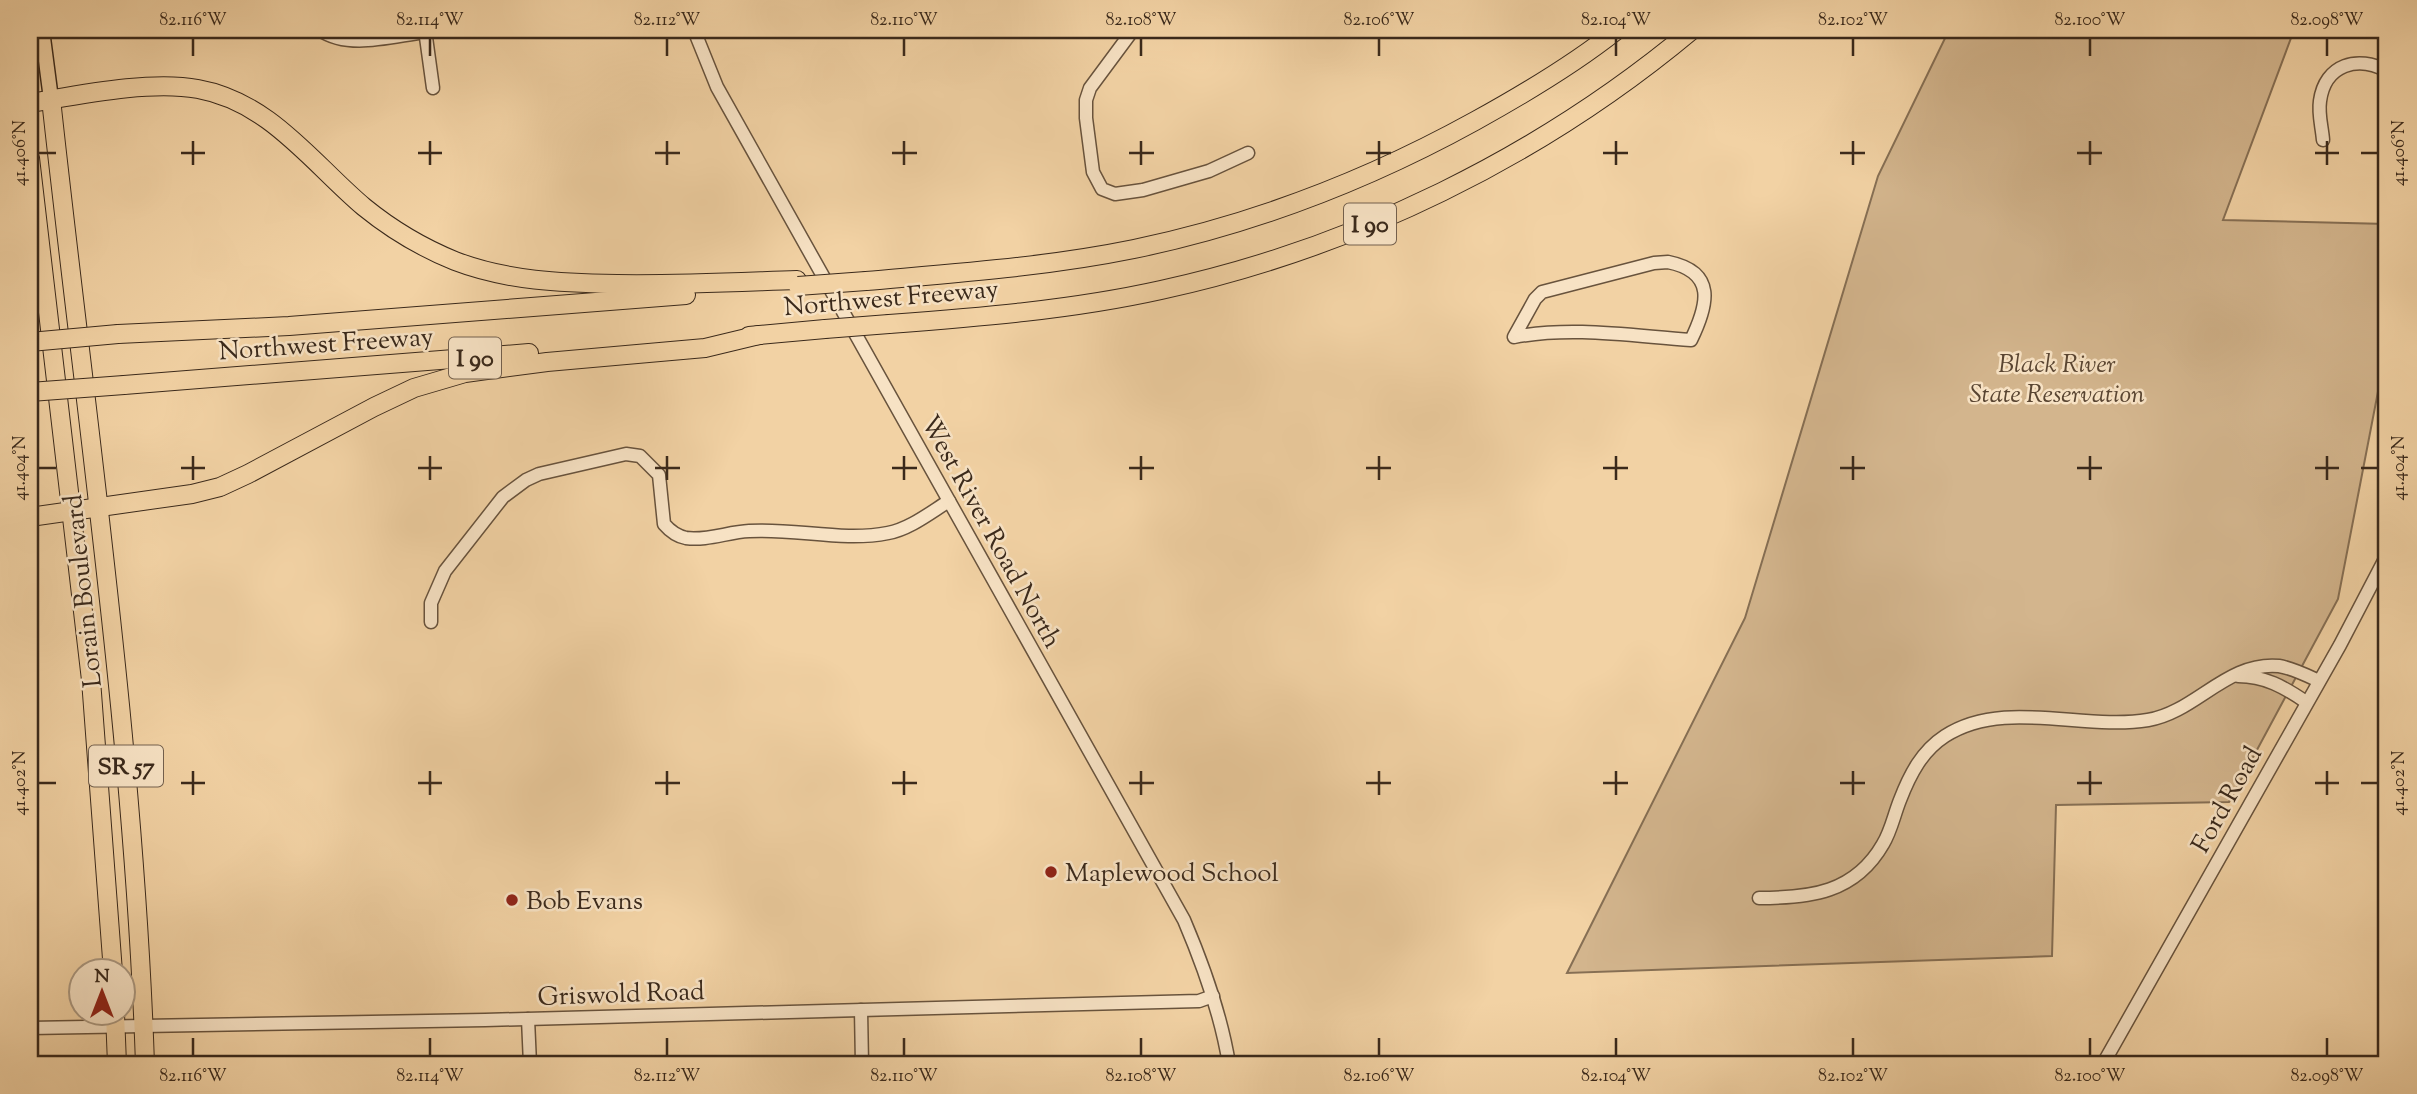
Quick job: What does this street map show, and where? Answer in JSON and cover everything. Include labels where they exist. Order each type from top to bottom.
[{"type":"highway","name":"Northwest Freeway","points":[[30,342],[118,334],[289,326],[797,283],[933,275],[1029,266],[1134,249],[1240,222],[1316,197],[1434,144],[1504,106],[1617,30]]},
{"type":"highway","name":"Northwest Freeway","points":[[30,392],[1006,314],[1105,301],[1162,290],[1229,273],[1324,242],[1404,209],[1518,151],[1591,105],[1692,30]]},
{"type":"highway","points":[[30,103],[170,87],[197,89],[233,99],[283,130],[325,172],[390,226],[455,261],[485,270],[531,279],[603,284],[797,283]]},
{"type":"highway","name":"Lorain Boulevard","points":[[51,99],[100,506],[127,772],[145,1064]]},
{"type":"highway","name":"Lorain Boulevard","points":[[30,158],[91,680],[112,958]]},
{"type":"highway","points":[[30,517],[192,494],[220,487],[414,388],[465,373],[547,362],[705,348],[759,335]]},
{"type":"highway","points":[[116,1028],[117,1064]]},
{"type":"main road","name":"Lorain Boulevard","points":[[42,30],[51,99]]},
{"type":"street","points":[[320,30],[332,37],[351,41],[426,31],[433,88]]},
{"type":"street","name":"West River Road North","points":[[694,30],[717,87],[1171,897],[1201,960],[1213,996],[1229,1064]]},
{"type":"street","points":[[1133,30],[1096,80],[1086,100],[1093,172],[1102,189],[1115,194],[1143,190],[1209,171],[1248,153]]},
{"type":"street","points":[[2323,140],[2319,102],[2329,78],[2341,68],[2356,63],[2371,64],[2387,71]]},
{"type":"street","points":[[1668,262],[1691,270],[1705,289],[1704,309],[1691,340],[1564,331],[1540,332],[1514,337],[1535,299],[1542,292],[1552,289],[1654,263],[1668,262]]},
{"type":"street","points":[[431,622],[431,603],[445,571],[503,497],[526,480],[570,466],[626,454],[640,456],[659,475],[664,524],[674,534],[684,538],[750,531],[885,534],[904,527],[949,501]]},
{"type":"street","name":"Ford Road","points":[[2103,1064],[2364,601],[2387,555]]},
{"type":"street","points":[[1759,898],[1793,898],[1820,894],[1856,876],[1884,843],[1905,786],[1920,760],[1934,744],[1965,725],[1994,718],[2130,721],[2153,719],[2191,701],[2231,676],[2257,667],[2281,666],[2319,681]]},
{"type":"street","points":[[2231,676],[2266,680],[2282,686],[2306,702]]},
{"type":"street","name":"Griswold Road","points":[[136,1024],[528,1019],[1199,1001],[1213,996]]},
{"type":"street","points":[[861,1010],[862,1064]]},
{"type":"street","points":[[528,1019],[530,1064]]},
{"type":"street","name":"Griswold Road","points":[[30,1028],[66,1025]]},
{"type":"green space","name":"Black River State Reservation","points":[[1949,30],[2294,30],[2223,220],[2387,224],[2387,345],[2338,599],[2229,802],[2056,805],[2052,956],[1567,973],[1745,618],[1878,176]]},
{"type":"place","name":"Maplewood School","points":[[1051,872]]},
{"type":"place","name":"Bob Evans","points":[[512,900]]}]
